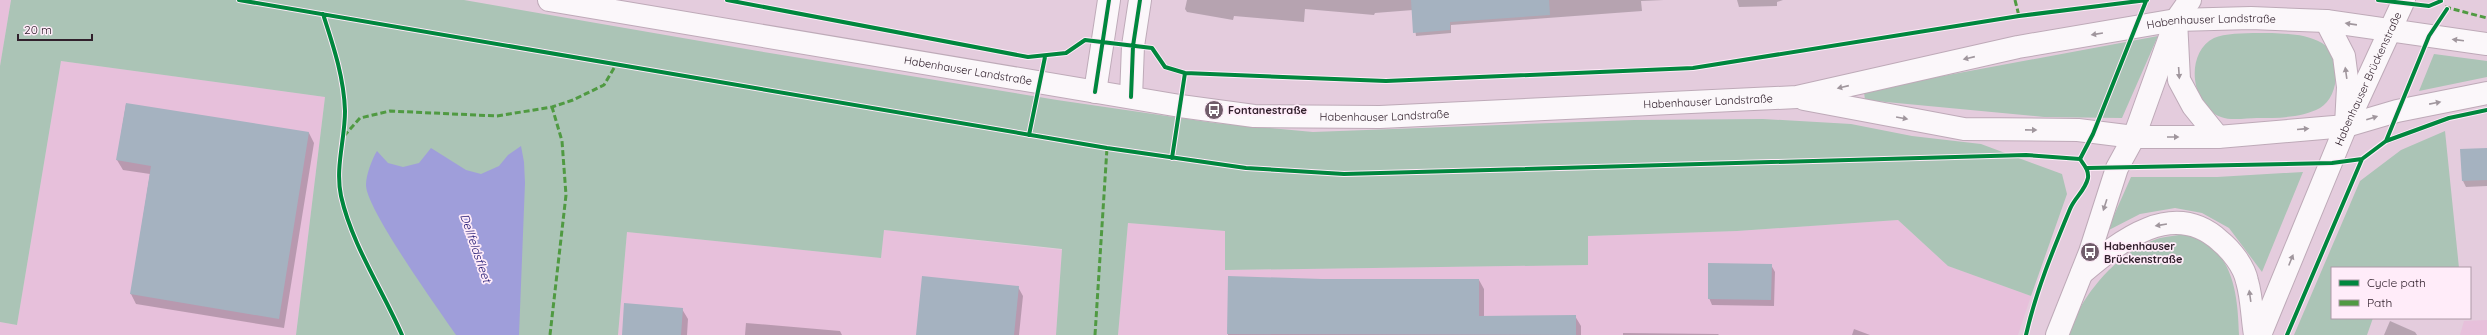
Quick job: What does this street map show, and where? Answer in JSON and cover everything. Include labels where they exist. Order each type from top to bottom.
[{"type":"street","name":"Habenhauser Landstraße","points":[[549,0],[1095,92],[1254,116],[1317,118],[1388,117],[1797,97],[2018,47],[2176,20],[2251,18],[2326,21],[2487,44]]},
{"type":"street","points":[[1095,92],[1108,0]]},
{"type":"street","points":[[1131,97],[1133,46],[1140,0]]},
{"type":"street","points":[[2057,335],[2081,274],[2117,168],[2134,137],[2176,20],[2190,0]]},
{"type":"street","name":"Habenhauser Brückenstraße","points":[[2260,335],[2346,126],[2404,0]]},
{"type":"street","points":[[2176,20],[2179,80],[2193,106],[2218,137]]},
{"type":"street","points":[[2326,21],[2344,56],[2348,87],[2346,126]]},
{"type":"street","name":"Habenhauser Landstraße","points":[[1797,97],[1964,129],[2078,130],[2134,137],[2218,137],[2346,126],[2397,110],[2487,93]]},
{"type":"street","points":[[2081,274],[2116,245],[2150,227],[2183,222],[2210,231],[2231,250],[2247,279],[2255,335]]},
{"type":"shaded area","points":[[0,0],[11,0],[0,66]]},
{"type":"shaded area","points":[[61,61],[325,97],[296,335],[0,335],[0,322],[17,325]]},
{"type":"shaded area","points":[[1898,220],[1948,266],[2031,296],[2018,335],[1118,335],[1128,223],[1226,231],[1225,270],[1588,265],[1587,236],[1737,231]]},
{"type":"shaded area","points":[[883,230],[1062,250],[1056,335],[618,335],[627,232],[881,258]]},
{"type":"shaded area","points":[[2487,320],[2487,335],[2460,335],[2464,321]]},
{"type":"green space","points":[[11,0],[464,0],[752,50],[1057,100],[1215,123],[1313,132],[1634,120],[1763,119],[1851,124],[1912,136],[1981,144],[2062,174],[2067,194],[2031,296],[1948,266],[1898,220],[1737,231],[1588,236],[1588,265],[1225,270],[1225,231],[1128,223],[1118,335],[1056,335],[1062,249],[884,230],[881,258],[627,232],[618,335],[296,335],[325,97],[61,61],[17,325],[0,322],[0,66]]},
{"type":"green space","points":[[2243,33],[2297,35],[2310,38],[2322,43],[2328,49],[2333,57],[2336,76],[2332,95],[2327,103],[2320,108],[2297,116],[2229,119],[2221,117],[2211,111],[2203,103],[2198,92],[2195,79],[2195,67],[2198,55],[2204,45],[2220,36]]},
{"type":"green space","points":[[2158,36],[2122,118],[2044,117],[1865,100],[1864,92],[1889,86]]},
{"type":"green space","points":[[2434,54],[2487,61],[2487,77],[2419,91]]},
{"type":"green space","points":[[2445,131],[2459,267],[2331,267],[2331,319],[2373,319],[2367,335],[2294,335],[2360,181],[2401,150]]},
{"type":"green space","points":[[2303,172],[2262,272],[2229,228],[2202,213],[2175,208],[2140,214],[2107,231],[2131,177],[2217,177]]},
{"type":"green space","points":[[2187,234],[2210,246],[2219,254],[2225,264],[2234,287],[2238,311],[2239,335],[2067,335],[2082,305],[2092,290],[2103,276],[2129,253],[2144,244],[2160,238]]},
{"type":"water","name":"Dellfeldsfleet","points":[[521,146],[524,162],[525,183],[519,335],[456,335],[405,260],[369,197],[366,185],[373,158],[377,151],[388,163],[403,167],[419,163],[431,148],[466,170],[481,174],[499,166],[508,155]]},
{"type":"building","points":[[1411,0],[1549,0],[1550,15],[1450,22],[1450,30],[1413,33]]},
{"type":"building","points":[[126,103],[309,132],[279,319],[130,294],[151,166],[116,160]]},
{"type":"building","points":[[2487,148],[2487,180],[2462,181],[2460,149]]},
{"type":"building","points":[[1708,263],[1772,264],[1771,300],[1708,299]]},
{"type":"building","points":[[922,276],[1019,286],[1014,335],[916,335]]},
{"type":"building","points":[[1228,276],[1322,279],[1479,279],[1479,316],[1576,315],[1576,335],[1227,334]]},
{"type":"building","points":[[624,303],[683,308],[681,335],[622,335]]},
{"type":"marked path","points":[[2015,0],[2019,16]]},
{"type":"marked path","points":[[2445,7],[2487,18]]},
{"type":"marked path","points":[[344,136],[360,118],[390,111],[497,116],[552,107],[573,100],[604,85],[617,63]]},
{"type":"marked path","points":[[550,335],[566,195],[562,141],[552,107]]},
{"type":"marked path","points":[[1095,335],[1107,148]]},
{"type":"cycle path","points":[[239,0],[1107,148],[1246,168],[1344,174],[2026,155],[2080,159],[2087,170],[2087,183],[2072,205],[2057,240],[2045,271],[2026,335]]},
{"type":"cycle path","points":[[727,0],[1028,57],[1066,53],[1085,40],[1152,48],[1165,67],[1185,73],[1386,81],[1693,68],[2019,16],[2147,0]]},
{"type":"cycle path","points":[[1095,92],[1109,0]]},
{"type":"cycle path","points":[[1131,97],[1133,46],[1140,0]]},
{"type":"cycle path","points":[[2378,0],[2429,6],[2441,1]]},
{"type":"cycle path","points":[[2080,159],[2093,134],[2146,1]]},
{"type":"cycle path","points":[[2386,141],[2429,36],[2447,9]]},
{"type":"cycle path","points":[[323,14],[331,37],[343,86],[345,122],[339,175],[341,196],[352,232],[402,335]]},
{"type":"cycle path","points":[[1029,135],[1045,57]]},
{"type":"cycle path","points":[[1172,158],[1185,73]]},
{"type":"cycle path","points":[[2087,168],[2332,163],[2362,159],[2386,141],[2449,118],[2487,110]]},
{"type":"cycle path","points":[[2287,335],[2362,159]]},
{"type":"place","name":"Fontanestraße","points":[[1214,110]]},
{"type":"place","name":"Habenhauser Brückenstraße","points":[[2090,252]]}]
